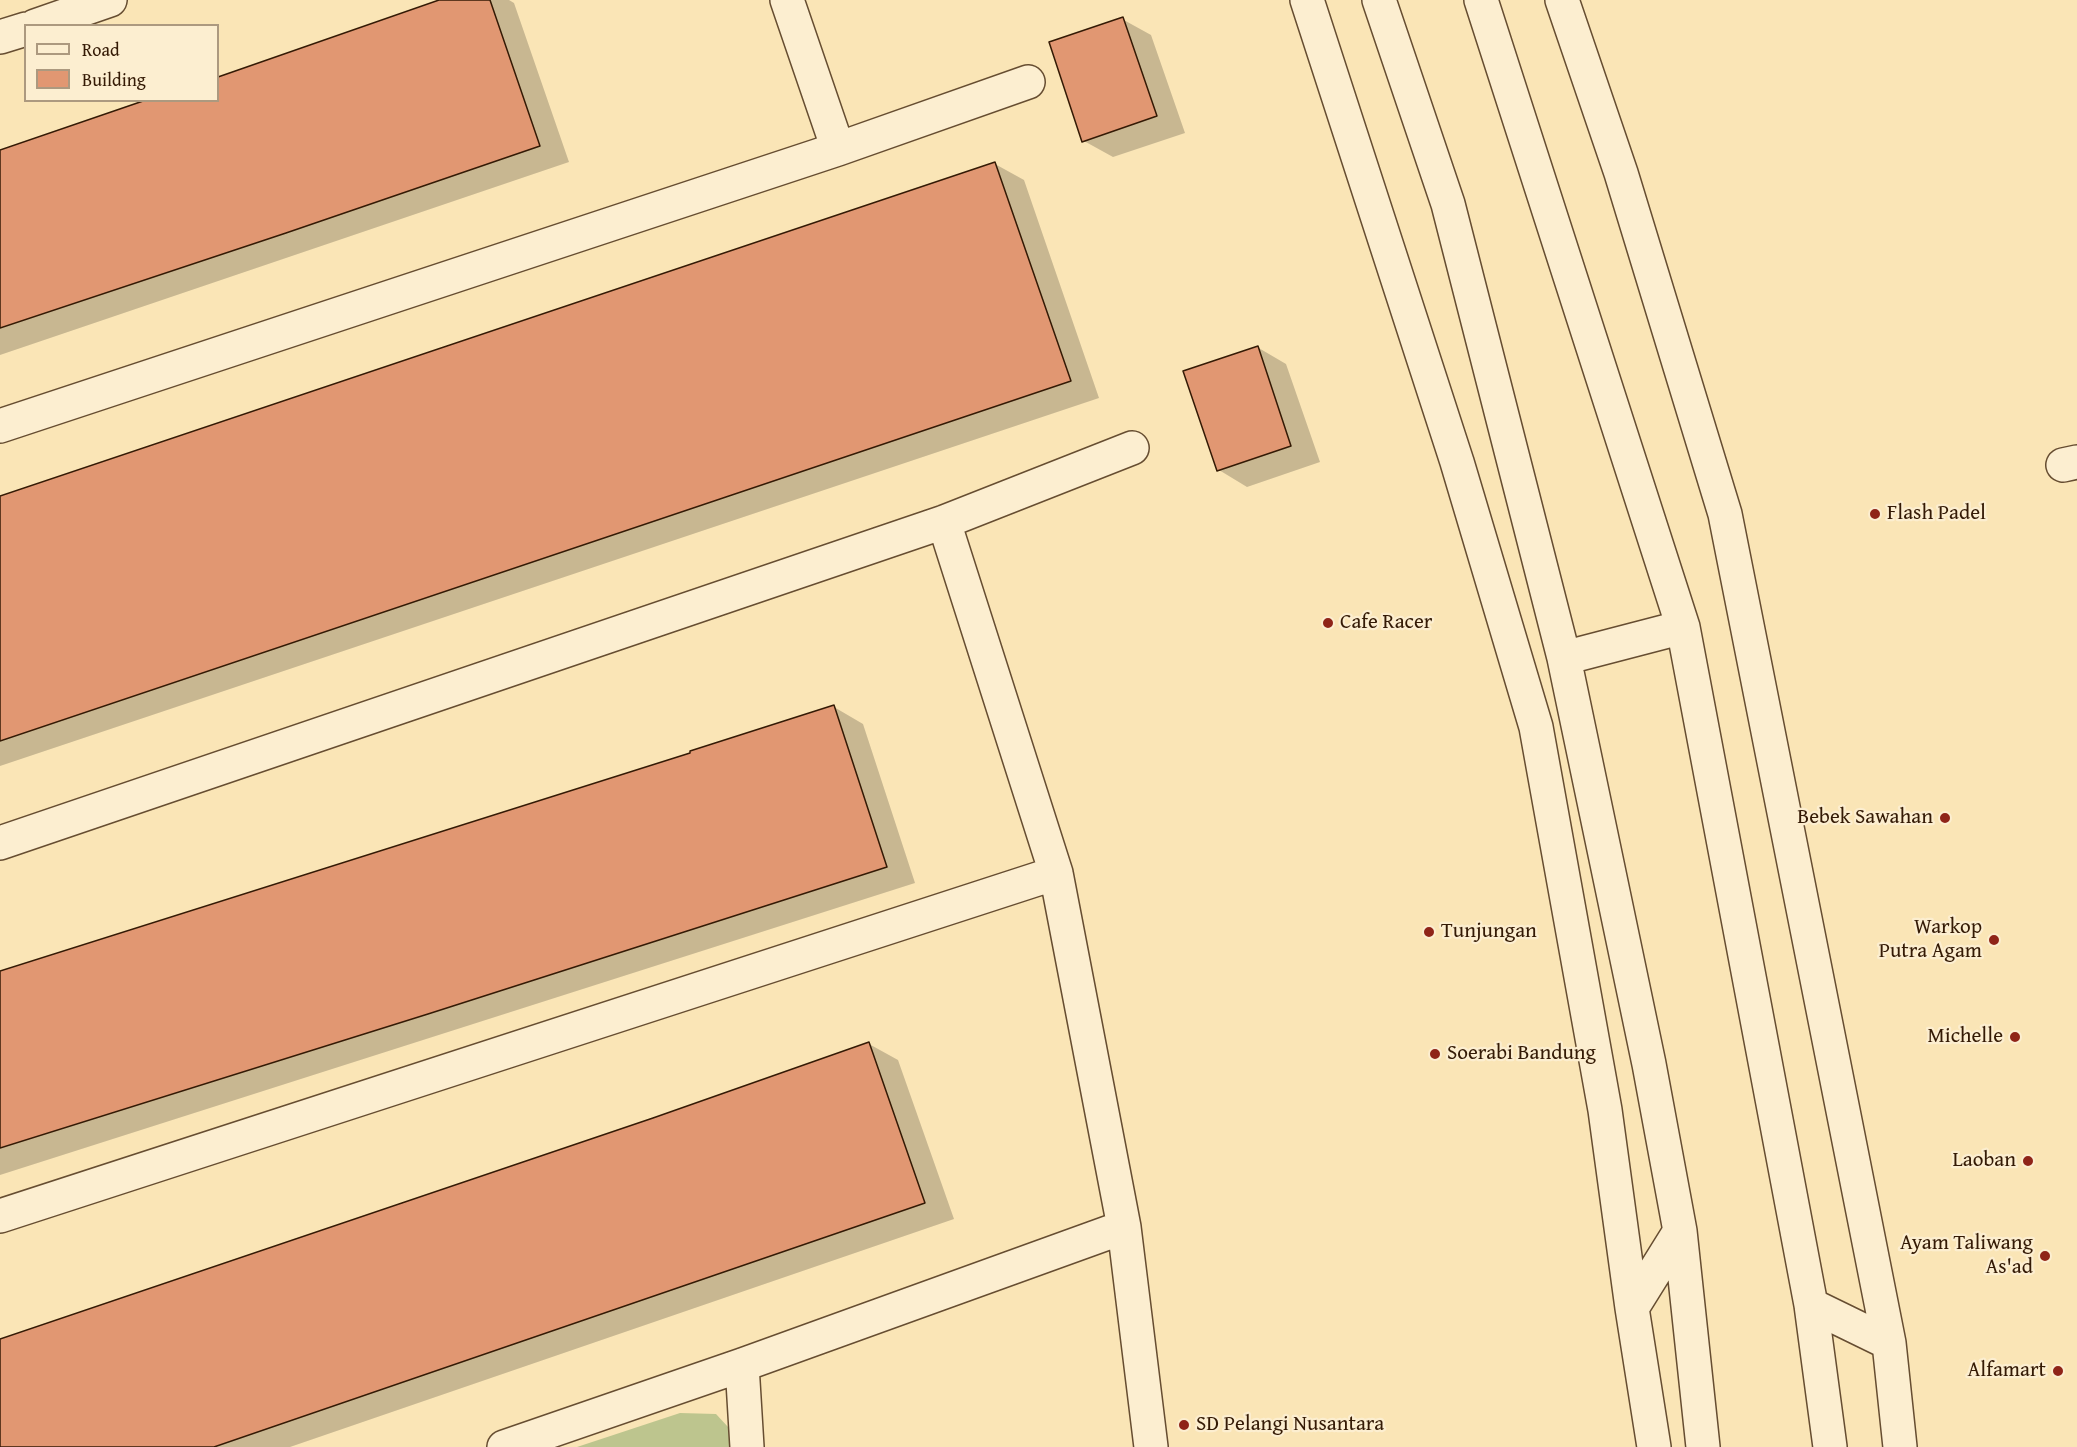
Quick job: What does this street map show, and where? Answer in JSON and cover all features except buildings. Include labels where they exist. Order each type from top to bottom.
[{"type":"street","points":[[40,24],[110,0]]},
{"type":"street","points":[[787,0],[838,149]]},
{"type":"street","points":[[1307,0],[1457,462],[1536,727],[1605,1110],[1654,1447]]},
{"type":"street","points":[[1379,0],[1448,204],[1564,658],[1649,1064],[1680,1231],[1703,1447]]},
{"type":"street","points":[[1481,0],[1683,627],[1811,1305],[1830,1447]]},
{"type":"street","points":[[1562,0],[1621,173],[1725,514],[1890,1342],[1900,1447]]},
{"type":"street","points":[[0,37],[24,29]]},
{"type":"street","points":[[0,426],[838,149],[1028,82]]},
{"type":"street","points":[[0,843],[944,522],[1132,448]]},
{"type":"street","points":[[944,522],[1056,873],[1124,1227],[1151,1447]]},
{"type":"street","points":[[1564,658],[1683,627]]},
{"type":"street","points":[[0,1216],[1056,873]]},
{"type":"street","points":[[504,1447],[742,1365],[1124,1227]]},
{"type":"street","points":[[1632,1308],[1680,1231]]},
{"type":"street","points":[[1811,1305],[1890,1342]]},
{"type":"street","points":[[742,1365],[747,1447]]},
{"type":"green space","points":[[680,1413],[716,1414],[742,1442],[743,1447],[577,1447]]},
{"type":"place","name":"Flash Padel","points":[[1875,514]]},
{"type":"place","name":"Cafe Racer","points":[[1328,623]]},
{"type":"place","name":"Bebek Sawahan","points":[[1945,818]]},
{"type":"place","name":"Tunjungan","points":[[1429,932]]},
{"type":"place","name":"Warkop Putra Agam","points":[[1994,940]]},
{"type":"place","name":"Michelle","points":[[2015,1037]]},
{"type":"place","name":"Soerabi Bandung","points":[[1435,1054]]},
{"type":"place","name":"Laoban","points":[[2028,1161]]},
{"type":"place","name":"Ayam Taliwang As'ad","points":[[2045,1256]]},
{"type":"place","name":"Alfamart","points":[[2058,1371]]},
{"type":"place","name":"SD Pelangi Nusantara","points":[[1184,1425]]}]
